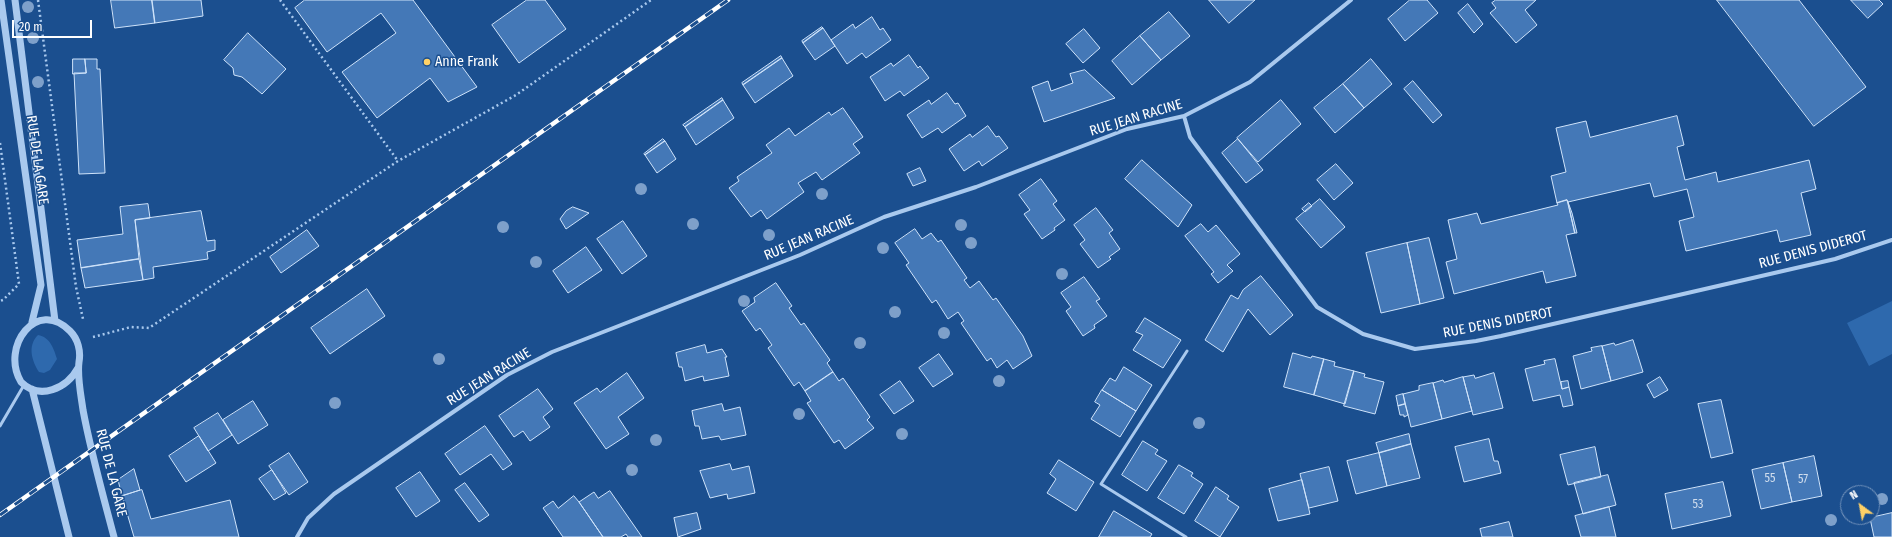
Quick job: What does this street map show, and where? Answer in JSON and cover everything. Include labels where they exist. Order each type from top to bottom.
[{"type":"street","name":"RUE DE LA GARE","points":[[2,0],[41,285],[32,322]]},
{"type":"street","name":"RUE DE LA GARE","points":[[15,0],[55,321]]},
{"type":"street","name":"RUE JEAN RACINE","points":[[297,537],[308,518],[334,494],[507,376],[552,352],[800,255],[884,217],[976,187],[1127,129],[1184,116],[1250,82],[1351,0]]},
{"type":"street","name":"RUE DENIS DIDEROT","points":[[1184,116],[1190,137],[1317,307],[1363,334],[1415,349],[1476,341],[1501,336],[1835,259],[1892,240]]},
{"type":"street","points":[[78,368],[73,378],[64,385],[54,390],[43,392],[24,385],[16,377],[10,368],[9,351],[15,336],[22,327],[32,322],[44,320],[55,321],[66,327],[74,335],[80,351]]},
{"type":"street","name":"RUE DE LA GARE","points":[[80,351],[78,368],[81,396],[91,450],[114,537]]},
{"type":"street","points":[[32,389],[69,537]]},
{"type":"lane","points":[[1186,537],[1101,484],[1187,351]]},
{"type":"lane","points":[[0,426],[24,385]]},
{"type":"path","points":[[38,0],[76,287],[84,323]]},
{"type":"path","points":[[280,0],[398,161]]},
{"type":"path","points":[[80,351],[89,338],[131,327],[149,328],[398,161],[516,95],[651,0]]},
{"type":"path","points":[[0,143],[19,284],[3,300],[0,301]]},
{"type":"shaded area","points":[[1892,301],[1892,354],[1869,366],[1847,323]]},
{"type":"shaded area","points":[[38,335],[46,338],[53,348],[57,359],[50,370],[44,373],[39,372],[34,363],[32,354],[33,344]]},
{"type":"building","points":[[111,0],[152,0],[155,23],[115,28]]},
{"type":"building","points":[[152,0],[201,0],[203,16],[155,23]]},
{"type":"building","points":[[305,0],[413,0],[477,87],[448,102],[430,78],[377,118],[342,72],[396,33],[381,13],[327,52],[295,8]]},
{"type":"building","points":[[527,0],[545,0],[566,29],[519,63],[492,25]]},
{"type":"building","points":[[1209,0],[1255,0],[1229,23]]},
{"type":"building","points":[[1410,0],[1427,0],[1438,13],[1405,41],[1388,19]]},
{"type":"building","points":[[1496,0],[1536,0],[1525,10],[1537,25],[1516,43],[1490,13],[1496,8],[1492,3]]},
{"type":"building","points":[[1717,0],[1799,0],[1866,87],[1814,126]]},
{"type":"building","points":[[1851,0],[1879,0],[1883,4],[1868,18]]},
{"type":"building","points":[[1468,4],[1483,24],[1474,33],[1458,13]]},
{"type":"building","points":[[1169,12],[1190,36],[1161,60],[1140,36]]},
{"type":"building","points":[[872,17],[880,30],[883,28],[891,40],[866,58],[862,53],[847,64],[831,40],[853,24],[855,28]]},
{"type":"building","points":[[822,27],[823,28],[803,43],[802,41]]},
{"type":"building","points":[[823,28],[835,46],[815,60],[803,43]]},
{"type":"building","points":[[1084,29],[1100,48],[1083,63],[1066,44]]},
{"type":"building","points":[[248,33],[286,69],[262,94],[242,77],[234,75],[233,68],[224,60]]},
{"type":"building","points":[[1140,36],[1161,60],[1132,85],[1112,61]]},
{"type":"building","points":[[909,55],[918,68],[920,66],[929,78],[904,96],[900,91],[885,101],[870,77],[891,63],[893,66]]},
{"type":"building","points":[[781,56],[782,58],[743,85],[742,83]]},
{"type":"building","points":[[782,58],[793,76],[755,103],[743,85]]},
{"type":"building","points":[[73,59],[85,59],[86,73],[73,74]]},
{"type":"building","points":[[85,59],[97,59],[97,69],[100,69],[105,173],[79,174],[74,73],[86,73]]},
{"type":"building","points":[[1371,59],[1392,84],[1364,108],[1343,84]]},
{"type":"building","points":[[1085,70],[1115,98],[1044,122],[1032,87],[1048,81],[1051,91],[1073,83],[1070,74]]},
{"type":"building","points":[[1413,81],[1442,115],[1433,123],[1404,89]]},
{"type":"building","points":[[1343,84],[1364,108],[1335,133],[1314,108]]},
{"type":"building","points":[[947,93],[955,104],[958,103],[966,116],[942,133],[938,128],[922,138],[907,115],[929,100],[931,104]]},
{"type":"building","points":[[722,98],[723,100],[685,127],[683,125]]},
{"type":"building","points":[[723,100],[734,118],[696,145],[685,127]]},
{"type":"building","points":[[1281,100],[1301,124],[1258,162],[1237,138]]},
{"type":"building","points":[[843,108],[863,137],[853,144],[860,153],[822,180],[816,172],[798,183],[804,192],[767,219],[761,210],[751,217],[729,188],[739,181],[737,177],[772,153],[766,145],[789,128],[795,136],[829,112],[831,115]]},
{"type":"building","points":[[1677,116],[1684,145],[1677,147],[1685,180],[1716,172],[1718,182],[1809,160],[1816,189],[1801,193],[1811,235],[1780,242],[1777,230],[1686,251],[1679,221],[1694,217],[1687,189],[1654,197],[1650,183],[1568,202],[1567,200],[1557,203],[1551,176],[1566,172],[1556,128],[1586,121],[1590,137]]},
{"type":"building","points":[[988,126],[996,137],[999,136],[1008,148],[982,166],[979,161],[964,171],[949,149],[970,134],[972,137]]},
{"type":"building","points":[[663,139],[665,141],[645,155],[644,154]]},
{"type":"building","points":[[1238,139],[1263,170],[1246,183],[1222,153]]},
{"type":"building","points":[[665,141],[676,159],[657,173],[645,155]]},
{"type":"building","points":[[1142,160],[1192,205],[1178,227],[1125,179]]},
{"type":"building","points":[[1336,164],[1353,183],[1334,200],[1317,180]]},
{"type":"building","points":[[920,168],[926,181],[913,186],[907,174]]},
{"type":"building","points":[[1041,179],[1057,201],[1053,204],[1065,220],[1054,228],[1055,230],[1042,239],[1024,214],[1030,210],[1019,195]]},
{"type":"building","points":[[1320,199],[1345,227],[1321,248],[1296,219]]},
{"type":"building","points":[[1567,200],[1575,233],[1566,235],[1576,276],[1546,283],[1543,271],[1454,294],[1446,262],[1457,259],[1448,220],[1477,213],[1481,224],[1558,205],[1557,203]]},
{"type":"building","points":[[1568,202],[1572,213],[1577,233],[1575,233]]},
{"type":"building","points":[[1309,203],[1312,206],[1305,212],[1302,209]]},
{"type":"building","points":[[148,204],[150,218],[135,220],[139,259],[81,268],[77,240],[123,234],[120,207]]},
{"type":"building","points":[[573,207],[589,213],[566,229],[560,219],[566,211]]},
{"type":"building","points":[[1096,208],[1113,230],[1109,233],[1120,249],[1109,257],[1111,259],[1098,268],[1080,244],[1085,240],[1074,225]]},
{"type":"building","points":[[201,211],[207,241],[215,240],[215,250],[207,252],[208,259],[153,267],[154,278],[143,280],[135,220]]},
{"type":"building","points":[[623,221],[647,256],[622,274],[597,239]]},
{"type":"building","points":[[1201,224],[1208,232],[1216,225],[1240,254],[1227,265],[1233,271],[1218,283],[1211,274],[1214,272],[1185,236]]},
{"type":"building","points":[[915,229],[922,239],[931,233],[938,242],[941,240],[967,278],[964,280],[970,288],[979,281],[993,300],[996,298],[1023,336],[1032,356],[1013,369],[1007,360],[997,368],[991,358],[987,361],[961,323],[964,321],[958,312],[948,319],[936,300],[932,303],[906,265],[909,263],[895,243]]},
{"type":"building","points":[[307,230],[319,246],[281,273],[270,257]]},
{"type":"building","points":[[1429,238],[1444,298],[1420,304],[1407,243]]},
{"type":"building","points":[[1407,243],[1420,304],[1381,313],[1366,253]]},
{"type":"building","points":[[586,247],[602,270],[568,293],[553,271]]},
{"type":"building","points":[[139,259],[143,280],[85,288],[81,268]]},
{"type":"building","points":[[1261,276],[1293,315],[1270,335],[1248,309],[1223,352],[1205,340],[1231,295],[1238,299],[1243,290]]},
{"type":"building","points":[[1084,277],[1100,299],[1096,301],[1107,316],[1094,325],[1095,328],[1083,336],[1066,311],[1071,307],[1061,293]]},
{"type":"building","points":[[776,283],[792,306],[789,308],[801,325],[804,323],[830,360],[827,363],[833,372],[805,391],[799,382],[794,386],[768,348],[772,345],[760,328],[756,331],[742,311],[755,302],[754,298]]},
{"type":"building","points":[[367,289],[385,316],[330,354],[311,328]]},
{"type":"building","points":[[1145,318],[1181,340],[1163,368],[1133,350],[1143,335],[1136,332]]},
{"type":"building","points":[[1633,340],[1643,372],[1611,381],[1602,346],[1614,343],[1615,345]]},
{"type":"building","points":[[705,345],[707,353],[722,349],[727,357],[725,357],[729,376],[704,381],[703,376],[685,381],[682,367],[679,367],[676,353]]},
{"type":"building","points":[[1602,346],[1611,381],[1581,389],[1573,356],[1592,351],[1591,348]]},
{"type":"building","points":[[1293,353],[1311,358],[1312,356],[1324,359],[1314,395],[1284,387]]},
{"type":"building","points":[[939,354],[953,374],[933,387],[919,368]]},
{"type":"building","points":[[1324,359],[1335,362],[1334,366],[1354,371],[1345,404],[1314,395]]},
{"type":"building","points":[[1555,359],[1562,389],[1569,387],[1573,405],[1563,407],[1560,395],[1533,401],[1525,369],[1545,364],[1544,361]]},
{"type":"building","points":[[1124,367],[1152,385],[1136,411],[1102,390],[1110,378],[1115,381]]},
{"type":"building","points":[[1354,371],[1365,374],[1364,377],[1384,382],[1375,414],[1344,406]]},
{"type":"building","points":[[833,372],[839,381],[843,378],[870,417],[867,420],[874,428],[845,449],[839,440],[834,443],[807,403],[811,401],[805,391]]},
{"type":"building","points":[[627,373],[644,398],[618,417],[629,434],[606,449],[574,403],[597,388],[600,392]]},
{"type":"building","points":[[1494,373],[1503,408],[1473,415],[1463,377],[1474,375],[1475,378]]},
{"type":"building","points":[[1463,377],[1472,411],[1442,419],[1433,383]]},
{"type":"building","points":[[1660,377],[1668,390],[1654,398],[1647,385]]},
{"type":"building","points":[[900,381],[914,401],[894,414],[880,395]]},
{"type":"building","points":[[1568,381],[1569,387],[1562,389],[1561,382]]},
{"type":"building","points":[[1433,383],[1442,419],[1411,427],[1403,394],[1419,390],[1419,386]]},
{"type":"building","points":[[538,389],[553,409],[543,417],[550,427],[530,441],[523,431],[514,437],[499,416]]},
{"type":"building","points":[[1102,390],[1136,411],[1120,437],[1091,419],[1100,405],[1095,402]]},
{"type":"building","points":[[1403,394],[1405,404],[1398,406],[1396,396]]},
{"type":"building","points":[[1721,400],[1733,453],[1711,458],[1698,404]]},
{"type":"building","points":[[253,401],[268,425],[238,444],[223,420]]},
{"type":"building","points":[[722,404],[724,411],[740,407],[746,435],[721,440],[719,436],[702,439],[699,426],[695,426],[692,411]]},
{"type":"building","points":[[1405,404],[1408,415],[1404,417],[1404,415],[1400,415],[1398,406]]},
{"type":"building","points":[[218,413],[232,435],[208,451],[194,428]]},
{"type":"building","points":[[485,426],[512,464],[503,470],[491,454],[460,475],[445,454]]},
{"type":"building","points":[[1409,434],[1411,444],[1379,453],[1376,443]]},
{"type":"building","points":[[199,436],[216,463],[186,482],[169,456]]},
{"type":"building","points":[[1489,439],[1494,461],[1498,461],[1501,473],[1464,482],[1455,447]]},
{"type":"building","points":[[1143,441],[1158,450],[1155,454],[1167,461],[1147,491],[1122,475]]},
{"type":"building","points":[[1411,444],[1420,478],[1387,486],[1379,453]]},
{"type":"building","points":[[1595,447],[1601,477],[1568,485],[1560,455]]},
{"type":"building","points":[[289,453],[308,482],[289,495],[269,466]]},
{"type":"building","points":[[1379,453],[1387,486],[1356,494],[1347,461]]},
{"type":"building","points":[[1814,456],[1822,496],[1792,502],[1783,463]]},
{"type":"building","points":[[1059,460],[1094,482],[1076,511],[1047,493],[1056,479],[1050,474]]},
{"type":"building","points":[[1783,463],[1792,502],[1761,509],[1752,470]]},
{"type":"building","points":[[730,464],[732,470],[749,466],[755,493],[728,499],[727,494],[710,498],[700,471]]},
{"type":"building","points":[[1179,465],[1193,473],[1191,476],[1203,484],[1184,514],[1158,498]]},
{"type":"building","points":[[1329,467],[1338,501],[1309,508],[1300,474]]},
{"type":"building","points":[[134,469],[140,490],[122,496],[118,480]]},
{"type":"building","points":[[272,470],[286,493],[274,500],[259,479]]},
{"type":"building","points":[[420,472],[440,501],[416,517],[396,488]]},
{"type":"building","points":[[1608,475],[1616,505],[1583,514],[1574,483]]},
{"type":"building","points":[[1302,480],[1310,514],[1278,521],[1269,489]]},
{"type":"building","points":[[1723,482],[1731,516],[1672,529],[1665,494]]},
{"type":"building","points":[[465,483],[489,515],[479,522],[455,490]]},
{"type":"building","points":[[1216,487],[1229,496],[1227,499],[1239,507],[1220,537],[1195,521]]},
{"type":"building","points":[[142,490],[151,519],[230,500],[239,537],[134,537],[122,496]]},
{"type":"building","points":[[610,491],[642,537],[628,537],[626,534],[621,537],[603,537],[579,502],[594,492],[598,498]]},
{"type":"building","points":[[574,496],[603,537],[563,537],[543,508],[553,501],[558,508]]},
{"type":"building","points":[[1609,507],[1616,537],[1581,537],[1575,516]]},
{"type":"building","points":[[1114,511],[1152,534],[1150,537],[1099,537]]},
{"type":"building","points":[[697,513],[701,529],[678,537],[674,518]]},
{"type":"building","points":[[1892,513],[1892,537],[1874,537],[1871,525],[1880,525],[1880,516]]},
{"type":"building","points":[[1509,522],[1513,537],[1482,537],[1480,529]]},
{"type":"railway","points":[[0,515],[728,0]]},
{"type":"place","name":"Anne Frank","points":[[427,62]]}]
